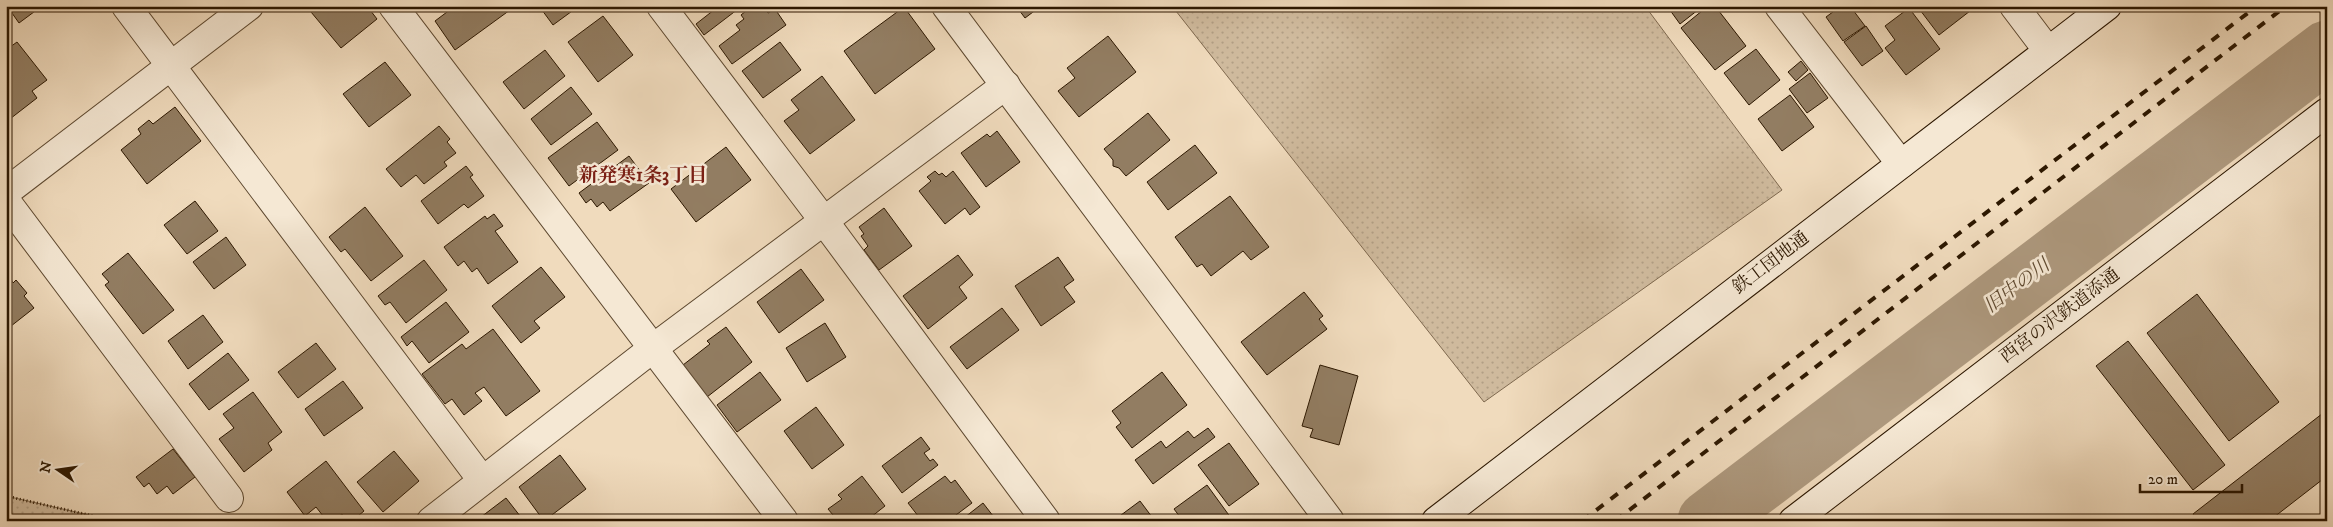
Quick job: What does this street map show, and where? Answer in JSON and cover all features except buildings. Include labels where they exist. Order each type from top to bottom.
[{"type":"street","points":[[126,6],[482,480]]},
{"type":"street","points":[[6,192],[249,6]]},
{"type":"street","points":[[393,6],[784,521]]},
{"type":"street","points":[[661,6],[824,221],[1046,521]]},
{"type":"street","points":[[946,6],[1006,85],[1319,517]]},
{"type":"street","points":[[1779,6],[1902,164]]},
{"type":"street","points":[[2014,6],[2048,51]]},
{"type":"street","name":"鉄工団地通","points":[[1436,521],[2107,6]]},
{"type":"street","points":[[431,521],[652,349],[1006,85]]},
{"type":"street","name":"西宮の沢鉄道添通","points":[[1793,521],[2327,112]]},
{"type":"street","points":[[6,201],[229,498]]},
{"type":"path","points":[[6,496],[116,521]]},
{"type":"shaded area","points":[[1172,6],[1645,6],[1782,190],[1484,402]]},
{"type":"shaded area","points":[[6,496],[115,521],[6,521]]},
{"type":"waterway","name":"旧中の川","points":[[1708,521],[2327,51]]},
{"type":"railway","points":[[1582,521],[2257,6]]},
{"type":"railway","points":[[1615,521],[2286,6]]},
{"type":"district","name":"新発寒1条3丁目","points":[[643,175]]}]
